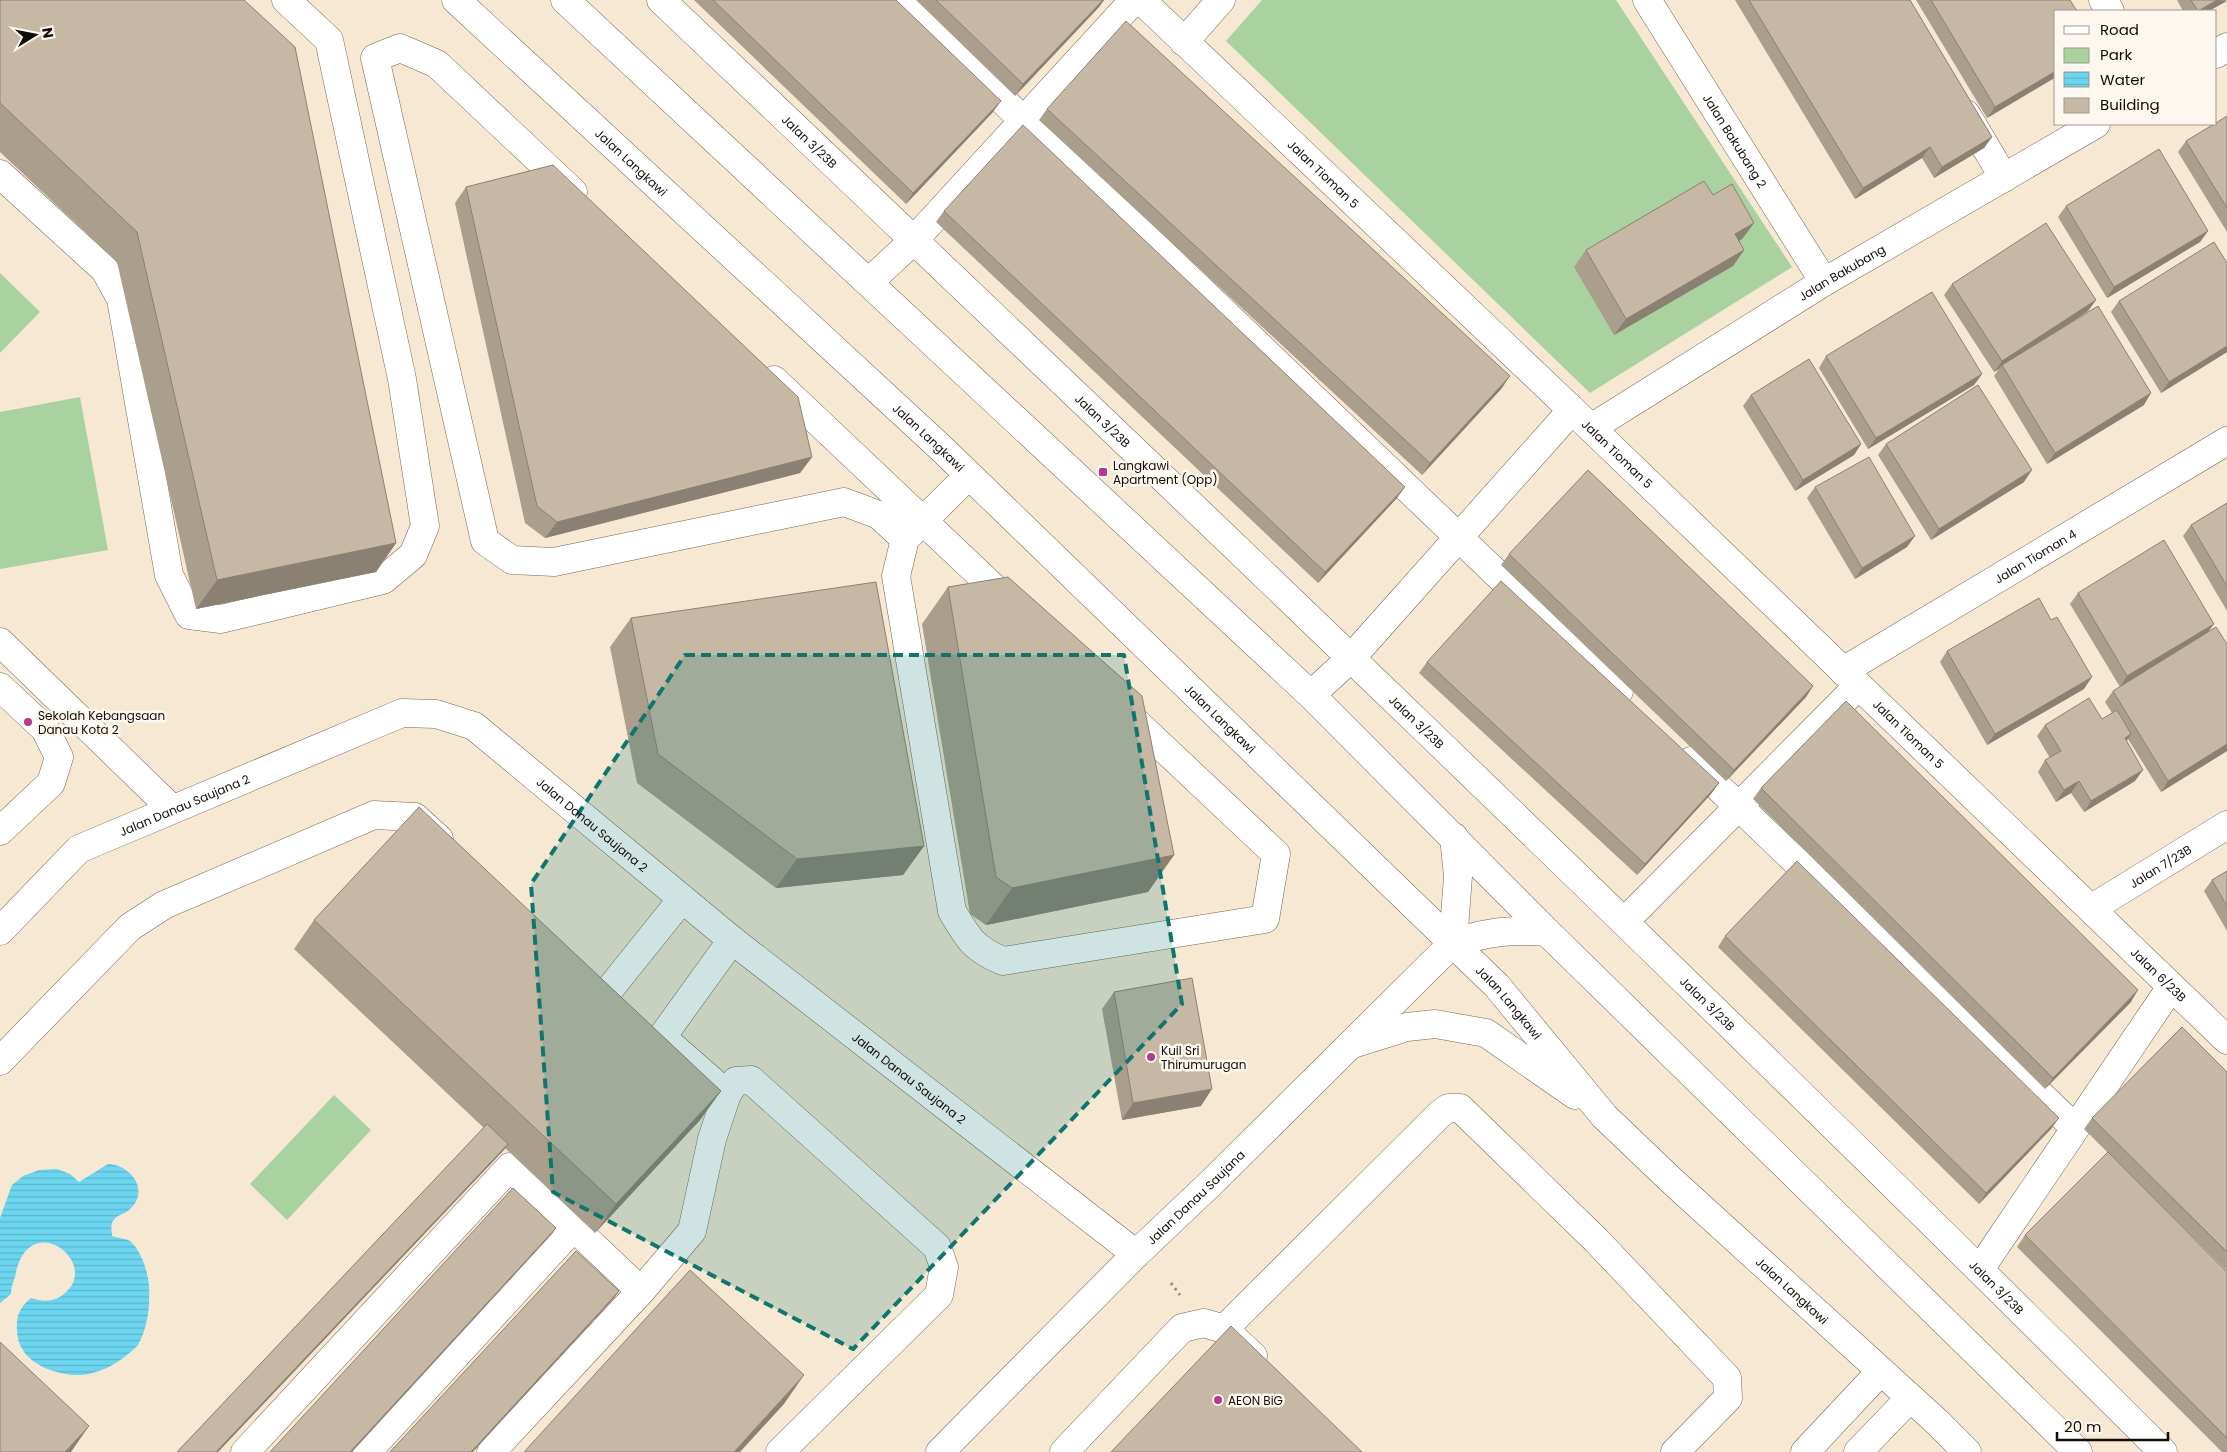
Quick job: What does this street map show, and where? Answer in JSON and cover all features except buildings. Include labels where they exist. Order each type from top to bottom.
[{"type":"street","points":[[0,174],[105,270],[121,299],[169,575],[189,615],[220,618],[383,580],[412,554],[425,526],[402,379],[329,40],[286,0]]},
{"type":"street","name":"Jalan Langkawi","points":[[456,0],[968,476],[1453,942],[1497,986],[1604,1116],[1967,1452]]},
{"type":"street","points":[[565,0],[1311,695],[1547,932],[2078,1452]]},
{"type":"street","name":"Jalan 3/23B","points":[[661,0],[1352,657],[1625,921],[2163,1452]]},
{"type":"street","points":[[898,0],[1638,710]]},
{"type":"street","points":[[869,282],[914,240],[1134,0]]},
{"type":"street","name":"Jalan Tioman 5","points":[[1141,0],[2092,908]]},
{"type":"street","points":[[1184,42],[1221,0]]},
{"type":"street","name":"Jalan Bakubang 2","points":[[1648,0],[1824,282]]},
{"type":"street","points":[[590,207],[437,64],[400,48],[375,58],[484,541],[512,560],[554,562],[844,502],[914,530]]},
{"type":"street","points":[[1955,94],[2004,178]]},
{"type":"street","name":"Jalan Bakubang","points":[[1311,695],[1352,657],[1460,538],[1581,419],[1824,282],[2094,125]]},
{"type":"street","points":[[756,364],[914,530],[1031,623]]},
{"type":"street","name":"Jalan Tioman 4","points":[[1625,921],[1737,806],[1851,678],[2227,441]]},
{"type":"street","points":[[968,476],[914,530],[896,576],[952,911],[965,934],[982,952],[1003,962],[1265,919],[1276,854],[1103,691]]},
{"type":"street","points":[[0,642],[172,810]]},
{"type":"street","points":[[0,687],[45,729],[58,756],[51,783],[0,831]]},
{"type":"street","name":"Jalan Danau Saujana 2","points":[[0,930],[79,849],[402,713],[436,714],[474,726],[732,940],[1136,1254]]},
{"type":"street","points":[[1673,744],[2075,1128]]},
{"type":"street","points":[[0,1060],[130,927],[164,905],[374,815],[415,818],[460,857]]},
{"type":"street","name":"Jalan 7/23B","points":[[2092,908],[2227,825]]},
{"type":"street","points":[[1454,837],[1458,876],[1453,942],[1494,931],[1514,929],[1547,932]]},
{"type":"street","points":[[682,899],[601,983],[727,1094]]},
{"type":"street","name":"Jalan 6/23B","points":[[2092,908],[2227,1040]]},
{"type":"street","points":[[662,1037],[732,940]]},
{"type":"street","name":"Jalan Danau Saujana","points":[[940,1452],[1136,1254],[1453,942]]},
{"type":"street","points":[[1980,1270],[2171,987]]},
{"type":"street","points":[[1350,1045],[1406,1027],[1435,1024],[1486,1033],[1604,1116]]},
{"type":"street","points":[[491,1452],[641,1291],[692,1231],[712,1139],[727,1094],[736,1081],[751,1080],[938,1247],[944,1268],[939,1295],[780,1452]]},
{"type":"street","points":[[1224,1329],[1440,1114],[1448,1108],[1460,1108],[1596,1240],[1727,1378],[1728,1398],[1676,1452]]},
{"type":"street","points":[[245,1452],[510,1167],[641,1291]]},
{"type":"street","points":[[367,1452],[574,1227]]},
{"type":"street","points":[[1064,1452],[1182,1328],[1204,1323],[1224,1329],[1274,1375]]},
{"type":"street","points":[[1805,1452],[1881,1371]]},
{"type":"street","points":[[1858,1452],[1910,1398]]},
{"type":"path","points":[[1172,1283],[1179,1293]]},
{"type":"highlighted area","points":[[685,655],[1124,655],[1182,1004],[853,1349],[553,1192],[531,884]]},
{"type":"green space","points":[[1262,0],[1616,0],[1792,267],[1590,393],[1226,41]]},
{"type":"green space","points":[[0,273],[40,312],[0,353]]},
{"type":"green space","points":[[80,397],[108,550],[0,569],[0,412]]},
{"type":"green space","points":[[334,1095],[371,1130],[287,1220],[250,1184]]},
{"type":"water","points":[[108,1164],[116,1165],[131,1174],[138,1187],[135,1203],[127,1212],[115,1219],[111,1228],[112,1236],[126,1239],[134,1245],[143,1262],[149,1286],[149,1309],[146,1324],[138,1345],[122,1359],[100,1371],[88,1374],[71,1375],[60,1373],[39,1365],[23,1351],[19,1341],[17,1320],[21,1308],[31,1298],[48,1300],[56,1299],[64,1294],[73,1282],[75,1269],[69,1257],[60,1248],[48,1243],[35,1244],[24,1253],[16,1272],[11,1294],[0,1303],[0,1218],[12,1185],[23,1176],[39,1170],[57,1169],[70,1174],[79,1182]]},
{"type":"place","name":"Langkawi Apartment (Opp)","points":[[1103,472]]},
{"type":"place","name":"Sekolah Kebangsaan Danau Kota 2","points":[[28,722]]},
{"type":"place","name":"Kuil Sri Thirumurugan","points":[[1151,1057]]},
{"type":"place","name":"AEON BiG","points":[[1218,1400]]}]
